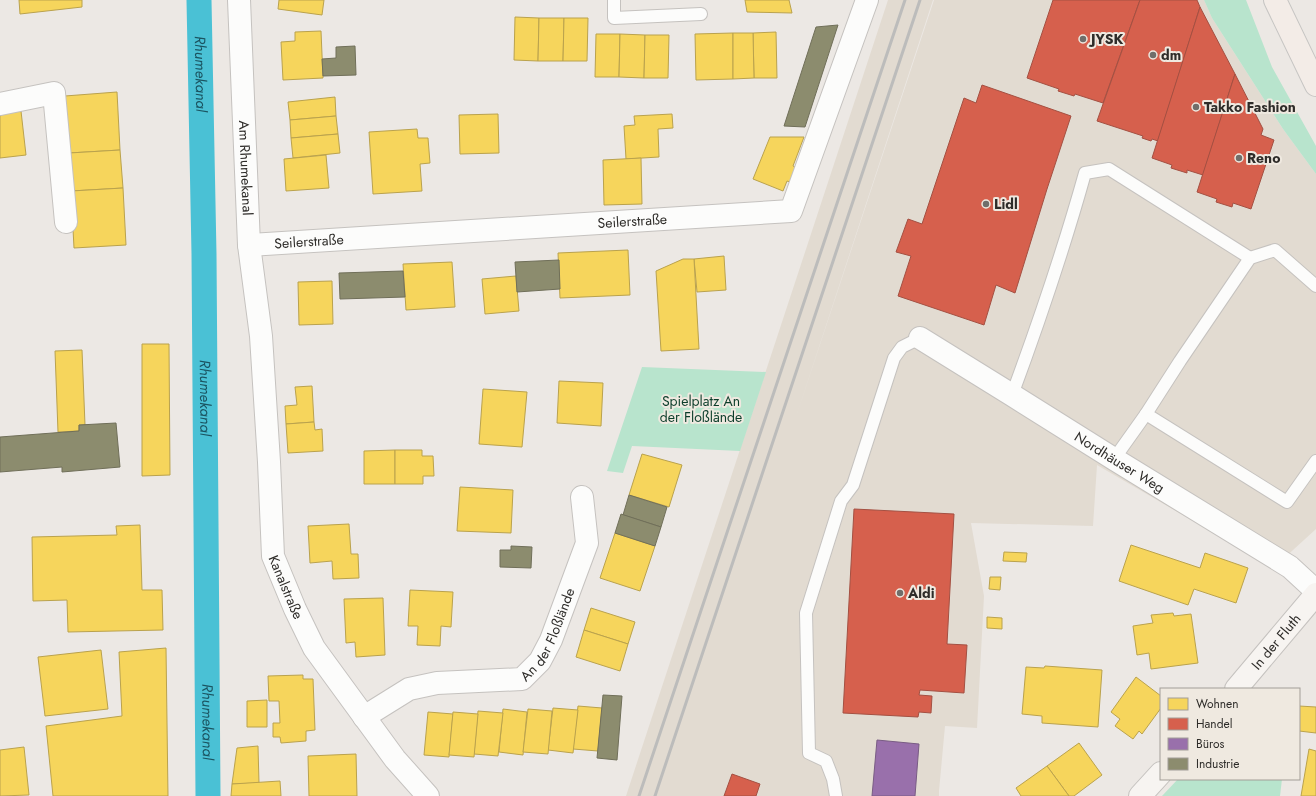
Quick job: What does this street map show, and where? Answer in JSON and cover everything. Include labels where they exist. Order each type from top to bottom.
[{"type":"main road","points":[[1275,0],[1316,85]]},
{"type":"main road","name":"In der Fluth","points":[[1237,688],[1316,592]]},
{"type":"main road","points":[[1140,796],[1160,774]]},
{"type":"street","name":"Am Rhumekanal","points":[[239,0],[249,246],[261,336]]},
{"type":"street","name":"Seilerstraße","points":[[249,246],[791,211],[867,0]]},
{"type":"street","points":[[0,104],[54,93],[66,222]]},
{"type":"street","name":"Kanalstraße","points":[[261,336],[270,462],[273,556],[295,609],[314,648],[395,759],[428,796]]},
{"type":"street","name":"Nordhäuser Weg","points":[[920,338],[1114,460],[1290,567],[1316,592]]},
{"type":"street","name":"An der Floßlände","points":[[364,717],[409,689],[437,683],[522,679],[540,661],[551,640],[587,543],[582,497]]},
{"type":"lane","points":[[614,0],[614,18],[701,14]]},
{"type":"lane","points":[[1012,395],[1032,342],[1071,226],[1085,174],[1109,169],[1250,258]]},
{"type":"lane","points":[[1114,460],[1250,258],[1275,250],[1316,286]]},
{"type":"lane","points":[[836,796],[833,779],[826,761],[809,753],[806,613],[841,501],[853,485],[894,358],[902,347],[920,338]]},
{"type":"lane","points":[[1146,414],[1288,502],[1316,461]]},
{"type":"shaded area","points":[[888,0],[933,0],[794,423],[934,0],[1204,0],[1212,18],[1283,129],[1316,174],[1316,529],[1281,561],[1217,522],[1193,521],[1097,465],[1093,526],[971,523],[984,596],[977,728],[945,726],[939,796],[626,796]]},
{"type":"green space","points":[[1204,0],[1246,0],[1272,67],[1316,146],[1316,174],[1283,129],[1212,18]]},
{"type":"green space","name":"Spielplatz An der Floßlände","points":[[642,367],[766,372],[740,451],[632,446],[623,473],[607,471]]},
{"type":"green space","points":[[1177,780],[1282,780],[1280,796],[1162,796]]},
{"type":"building: Wohnen","points":[[19,0],[82,0],[82,7],[20,14]]},
{"type":"building: Wohnen","points":[[279,0],[324,0],[322,15],[278,9]]},
{"type":"building: Wohnen","points":[[745,0],[789,0],[792,13],[747,12]]},
{"type":"building: Wohnen","points":[[515,17],[539,18],[538,61],[514,60]]},
{"type":"building: Wohnen","points":[[539,18],[564,18],[563,61],[538,61]]},
{"type":"building: Wohnen","points":[[564,18],[588,18],[587,61],[563,61]]},
{"type":"building: Wohnen","points":[[321,31],[323,78],[283,80],[281,42],[295,41],[295,32]]},
{"type":"building: Wohnen","points":[[776,32],[777,78],[754,78],[753,33]]},
{"type":"building: Wohnen","points":[[733,33],[733,79],[696,80],[695,34]]},
{"type":"building: Wohnen","points":[[733,33],[753,33],[754,78],[733,79]]},
{"type":"building: Wohnen","points":[[596,34],[620,34],[619,77],[595,77]]},
{"type":"building: Wohnen","points":[[620,34],[645,35],[644,78],[619,77]]},
{"type":"building: Wohnen","points":[[645,35],[669,35],[668,78],[644,78]]},
{"type":"building: Wohnen","points":[[117,92],[120,150],[69,153],[65,96]]},
{"type":"building: Wohnen","points":[[335,97],[336,116],[290,120],[288,102]]},
{"type":"building: Wohnen","points":[[21,111],[26,155],[0,158],[0,113]]},
{"type":"building: Wohnen","points":[[498,114],[499,153],[460,154],[459,115]]},
{"type":"building: Wohnen","points":[[672,114],[673,128],[658,129],[659,157],[626,159],[624,126],[635,125],[634,116]]},
{"type":"building: Wohnen","points":[[336,116],[338,134],[291,138],[290,120]]},
{"type":"building: Wohnen","points":[[417,129],[418,138],[428,138],[430,163],[420,164],[422,191],[373,194],[369,132]]},
{"type":"building: Wohnen","points":[[338,134],[340,153],[293,158],[291,138]]},
{"type":"building: Wohnen","points":[[770,137],[804,137],[793,166],[801,170],[795,184],[787,181],[783,191],[753,179]]},
{"type":"building: Wohnen","points":[[120,150],[123,188],[71,191],[69,153]]},
{"type":"building: Wohnen","points":[[326,155],[329,188],[286,191],[284,159]]},
{"type":"building: Wohnen","points":[[641,158],[642,204],[604,205],[603,160]]},
{"type":"building: Wohnen","points":[[123,188],[126,245],[74,248],[71,191]]},
{"type":"building: Wohnen","points":[[628,250],[630,295],[560,298],[558,253]]},
{"type":"building: Wohnen","points":[[724,256],[726,290],[697,292],[694,259]]},
{"type":"building: Wohnen","points":[[683,259],[694,259],[699,349],[661,351],[656,271]]},
{"type":"building: Wohnen","points":[[452,262],[455,307],[406,310],[403,264]]},
{"type":"building: Wohnen","points":[[516,276],[519,311],[485,314],[482,279]]},
{"type":"building: Wohnen","points":[[332,281],[333,324],[299,325],[298,282]]},
{"type":"building: Wohnen","points":[[142,344],[169,344],[170,475],[142,476]]},
{"type":"building: Wohnen","points":[[82,350],[85,425],[79,425],[79,431],[58,432],[55,351]]},
{"type":"building: Wohnen","points":[[559,381],[603,383],[601,426],[557,423]]},
{"type":"building: Wohnen","points":[[312,386],[314,422],[286,424],[285,406],[297,405],[295,387]]},
{"type":"building: Wohnen","points":[[483,389],[527,392],[522,447],[479,444]]},
{"type":"building: Wohnen","points":[[314,422],[315,430],[322,429],[323,451],[288,453],[286,424]]},
{"type":"building: Wohnen","points":[[395,450],[395,484],[364,484],[364,451]]},
{"type":"building: Wohnen","points":[[395,450],[422,450],[422,456],[433,456],[434,476],[423,476],[423,484],[395,484]]},
{"type":"building: Wohnen","points":[[642,454],[682,465],[669,507],[629,495]]},
{"type":"building: Wohnen","points":[[460,487],[513,490],[511,533],[457,531]]},
{"type":"building: Wohnen","points":[[349,524],[351,554],[358,554],[359,578],[333,579],[332,561],[310,563],[308,526]]},
{"type":"building: Wohnen","points":[[140,525],[142,590],[162,590],[163,630],[68,632],[67,600],[33,601],[32,537],[117,535],[116,526]]},
{"type":"building: Wohnen","points":[[615,533],[655,546],[640,591],[600,578]]},
{"type":"building: Wohnen","points":[[1131,545],[1200,568],[1205,553],[1248,568],[1236,603],[1194,589],[1188,605],[1119,581]]},
{"type":"building: Wohnen","points":[[1004,552],[1027,553],[1026,562],[1003,561]]},
{"type":"building: Wohnen","points":[[990,577],[1001,577],[1000,590],[989,589]]},
{"type":"building: Wohnen","points":[[410,590],[453,592],[451,627],[441,626],[440,646],[417,645],[418,626],[408,626]]},
{"type":"building: Wohnen","points":[[383,598],[385,655],[356,657],[355,642],[346,643],[344,599]]},
{"type":"building: Wohnen","points":[[591,608],[635,622],[628,644],[584,630]]},
{"type":"building: Wohnen","points":[[1173,613],[1174,616],[1191,614],[1198,663],[1151,669],[1149,653],[1137,655],[1133,626],[1153,623],[1151,615]]},
{"type":"building: Wohnen","points":[[987,617],[1002,618],[1002,629],[987,628]]},
{"type":"building: Wohnen","points":[[584,630],[628,644],[620,671],[576,657]]},
{"type":"building: Wohnen","points":[[166,648],[168,796],[53,796],[46,726],[122,716],[119,652]]},
{"type":"building: Wohnen","points":[[101,650],[108,709],[45,716],[38,657]]},
{"type":"building: Wohnen","points":[[1045,666],[1102,670],[1098,727],[1042,723],[1042,716],[1022,714],[1026,667],[1044,668]]},
{"type":"building: Wohnen","points":[[303,675],[303,679],[313,679],[315,730],[306,731],[306,741],[281,743],[280,737],[273,737],[273,723],[280,723],[279,701],[269,701],[268,676]]},
{"type":"building: Wohnen","points":[[1136,677],[1160,695],[1160,709],[1142,734],[1139,731],[1133,739],[1115,726],[1120,719],[1111,712]]},
{"type":"building: Wohnen","points":[[267,700],[267,727],[247,727],[247,701]]},
{"type":"building: Wohnen","points":[[578,706],[602,708],[598,751],[573,749]]},
{"type":"building: Wohnen","points":[[1300,706],[1316,707],[1316,733],[1300,731]]},
{"type":"building: Wohnen","points":[[553,708],[578,710],[573,753],[548,750]]},
{"type":"building: Wohnen","points":[[503,709],[527,712],[523,755],[499,752]]},
{"type":"building: Wohnen","points":[[528,709],[552,711],[548,754],[523,752]]},
{"type":"building: Wohnen","points":[[478,711],[503,713],[498,756],[474,754]]},
{"type":"building: Wohnen","points":[[428,712],[453,714],[449,757],[424,755]]},
{"type":"building: Wohnen","points":[[453,712],[478,714],[474,757],[449,755]]},
{"type":"building: Wohnen","points":[[1079,743],[1102,775],[1074,796],[1069,796],[1047,766]]},
{"type":"building: Wohnen","points":[[258,746],[259,783],[232,784],[237,748]]},
{"type":"building: Wohnen","points":[[24,747],[29,795],[0,796],[0,750]]},
{"type":"building: Wohnen","points":[[1309,749],[1316,751],[1316,796],[1301,796]]},
{"type":"building: Wohnen","points":[[356,754],[357,796],[309,796],[308,756]]},
{"type":"building: Wohnen","points":[[1047,766],[1069,796],[1021,796],[1016,788]]},
{"type":"building: Wohnen","points":[[280,781],[281,796],[231,796],[232,784]]},
{"type":"building: Handel","name":"JYSK","points":[[1053,0],[1140,0],[1103,103],[1075,94],[1074,96],[1058,91],[1059,89],[1027,78]]},
{"type":"building: Handel","name":"dm","points":[[1140,0],[1197,0],[1200,7],[1158,141],[1152,139],[1151,141],[1142,138],[1143,136],[1097,121]]},
{"type":"building: Handel","name":"Takko Fashion","points":[[1200,7],[1235,74],[1203,175],[1187,170],[1187,173],[1171,168],[1172,165],[1152,158]]},
{"type":"building: Handel","name":"Reno","points":[[1235,74],[1263,129],[1261,135],[1274,140],[1251,209],[1233,203],[1232,207],[1216,202],[1217,199],[1197,192]]},
{"type":"building: Handel","name":"Lidl","points":[[982,85],[1071,116],[1015,293],[996,285],[984,325],[898,296],[911,256],[896,252],[908,219],[922,224],[964,98],[976,103]]},
{"type":"building: Handel","name":"Aldi","points":[[854,509],[954,514],[947,644],[967,645],[964,693],[920,690],[919,695],[932,696],[931,713],[919,712],[918,717],[843,713]]},
{"type":"building: Handel","points":[[732,774],[760,784],[756,796],[724,796]]},
{"type":"building: Büros","points":[[877,740],[919,744],[915,796],[872,796]]},
{"type":"building: Industrie","points":[[838,25],[805,127],[784,126],[816,27]]},
{"type":"building: Industrie","points":[[355,46],[356,75],[323,76],[322,59],[336,58],[336,47]]},
{"type":"building: Industrie","points":[[559,260],[560,289],[517,292],[515,262]]},
{"type":"building: Industrie","points":[[403,271],[405,297],[340,299],[339,273]]},
{"type":"building: Industrie","points":[[116,423],[120,467],[62,472],[62,467],[0,472],[0,437],[79,431],[79,425]]},
{"type":"building: Industrie","points":[[629,495],[667,507],[661,527],[623,515]]},
{"type":"building: Industrie","points":[[621,514],[661,527],[655,546],[615,533]]},
{"type":"building: Industrie","points":[[511,546],[532,547],[531,568],[500,567],[500,550],[511,550]]},
{"type":"building: Industrie","points":[[603,695],[622,696],[617,760],[597,758]]},
{"type":"waterway","name":"Rhumekanal","points":[[199,0],[204,254],[208,796]]},
{"type":"railway","points":[[639,796],[905,0]]},
{"type":"railway","points":[[655,796],[920,0]]},
{"type":"place","name":"JYSK","points":[[1083,39]]},
{"type":"place","name":"dm","points":[[1153,55]]},
{"type":"place","name":"Takko Fashion","points":[[1196,107]]},
{"type":"place","name":"Reno","points":[[1239,158]]},
{"type":"place","name":"Lidl","points":[[986,204]]},
{"type":"place","name":"Aldi","points":[[900,593]]}]
